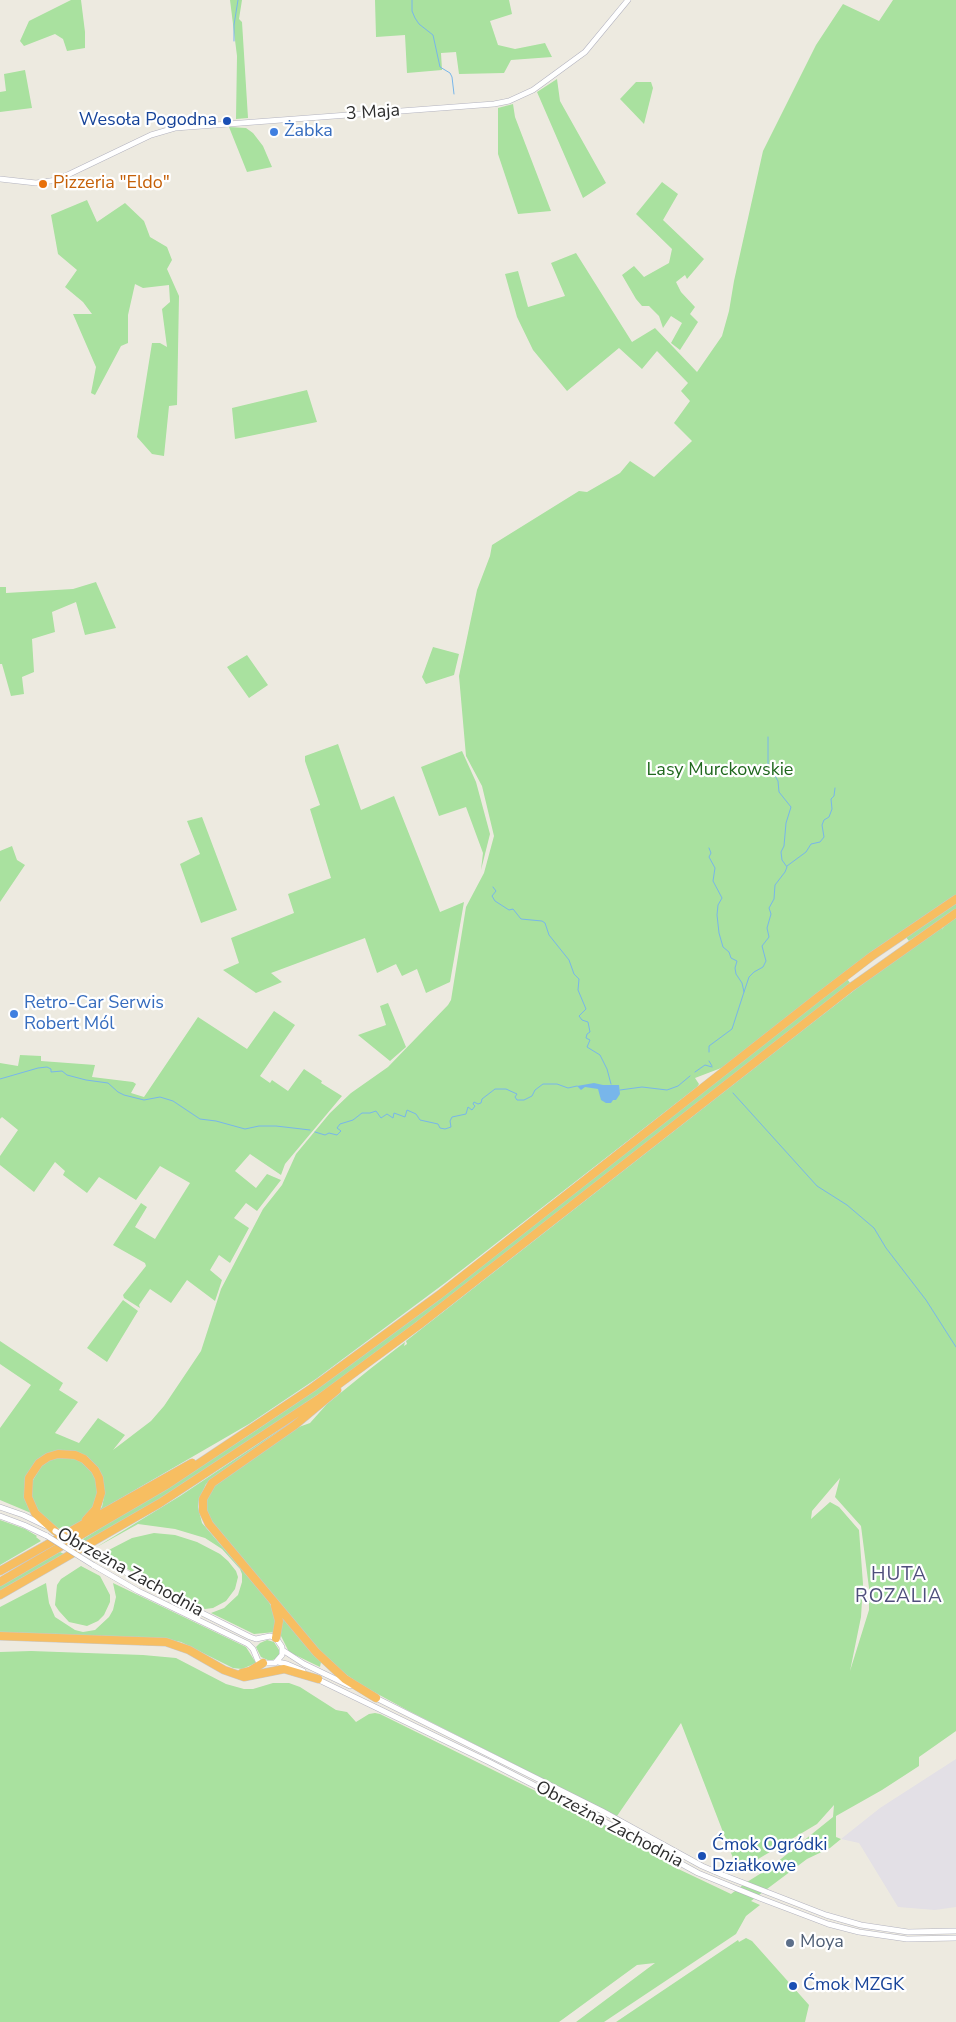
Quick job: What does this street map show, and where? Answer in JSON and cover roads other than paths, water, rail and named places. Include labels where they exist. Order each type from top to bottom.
[{"type":"highway","points":[[0,1582],[137,1503],[259,1425],[380,1339],[817,998],[872,956],[956,899]]},
{"type":"highway","points":[[0,1595],[180,1491],[287,1421],[359,1370],[427,1319],[850,988],[956,913]]},
{"type":"highway","points":[[359,1370],[314,1410],[212,1483],[204,1494],[203,1511],[208,1524],[326,1662],[345,1679],[376,1698]]},
{"type":"highway","points":[[0,1571],[259,1425]]},
{"type":"highway","points":[[55,1531],[35,1513],[28,1497],[27,1488],[29,1478],[39,1463],[48,1457],[58,1454],[74,1455],[84,1459],[90,1464],[99,1478],[100,1493],[96,1509],[75,1530]]},
{"type":"highway","points":[[266,1592],[278,1614],[276,1638]]},
{"type":"highway","points":[[0,1636],[166,1642],[188,1650],[244,1677],[284,1669],[318,1679]]},
{"type":"highway","points":[[235,1674],[250,1672],[262,1663]]},
{"type":"street","name":"3 Maja","points":[[0,179],[36,183],[57,180],[152,135],[175,128],[494,104],[508,101],[532,90],[585,52],[628,0]]},
{"type":"street","name":"Obrzeżna Zachodnia","points":[[0,1507],[23,1515],[55,1531],[102,1559],[206,1615],[250,1637],[260,1638]]},
{"type":"street","name":"Obrzeżna Zachodnia","points":[[0,1516],[47,1536],[138,1590],[243,1642],[253,1649]]},
{"type":"street","points":[[270,1636],[276,1638],[284,1651],[278,1662],[262,1663],[258,1660],[253,1649],[260,1638],[270,1636]]},
{"type":"street","name":"Obrzeżna Zachodnia","points":[[284,1651],[304,1664],[602,1811],[723,1875],[826,1915],[861,1925],[908,1932],[956,1931]]},
{"type":"street","name":"Obrzeżna Zachodnia","points":[[278,1662],[287,1664],[489,1762],[598,1818],[698,1873],[719,1882],[828,1924],[860,1932],[907,1939],[956,1938]]},
{"type":"water","points":[[594,1083],[619,1085],[620,1094],[616,1100],[606,1103],[601,1100],[598,1089],[585,1087],[581,1090],[577,1086]]},
{"type":"waterway","points":[[234,41],[234,25],[238,0]]},
{"type":"waterway","points":[[412,0],[412,11],[415,18],[419,24],[433,35],[440,67],[450,73],[452,77],[454,94]]},
{"type":"waterway","points":[[744,992],[749,977],[763,967],[766,961],[762,946],[769,937],[767,928],[771,914],[769,908],[774,899],[775,885],[787,867],[782,860],[781,852],[784,846],[786,823],[791,807],[779,792],[778,781],[768,764],[768,737]]},
{"type":"waterway","points":[[787,866],[806,852],[811,844],[820,842],[824,837],[822,825],[824,820],[829,817],[832,809],[831,799],[834,796],[835,788]]},
{"type":"waterway","points":[[709,848],[711,853],[709,857],[715,868],[713,881],[722,898],[718,905],[717,915],[719,933],[723,947],[729,952],[731,958],[737,961],[736,974],[742,983],[744,992],[732,1029],[709,1046],[709,1052]]},
{"type":"waterway","points":[[493,887],[496,891],[492,896],[495,901],[509,910],[513,909],[521,919],[545,923],[549,935],[569,960],[574,974],[579,979],[578,990],[586,1009],[579,1016],[582,1020],[588,1022],[590,1032],[586,1038],[590,1040],[587,1047],[600,1055],[607,1069],[611,1084]]},
{"type":"waterway","points":[[709,1061],[712,1066]]},
{"type":"waterway","points":[[695,1072],[705,1065],[712,1067]]},
{"type":"waterway","points":[[0,1079],[47,1067],[51,1069],[51,1072],[62,1071],[67,1075],[86,1080],[108,1083],[124,1095],[144,1100],[160,1097],[173,1101],[200,1119],[216,1121],[245,1129],[259,1126],[276,1126],[310,1130]]},
{"type":"waterway","points":[[620,1090],[642,1087],[667,1090],[678,1086],[690,1076]]},
{"type":"waterway","points":[[315,1132],[325,1135],[329,1133],[337,1135],[341,1131],[337,1128],[340,1124],[353,1120],[362,1113],[376,1111],[381,1118],[387,1114],[393,1118],[394,1113],[405,1117],[407,1110],[416,1114],[420,1120],[438,1124],[440,1128],[445,1129],[451,1127],[450,1121],[452,1117],[466,1114],[468,1107],[472,1110],[475,1106],[474,1102],[481,1103],[482,1099],[495,1089],[506,1089],[517,1094],[515,1097],[517,1100],[524,1100],[532,1096],[535,1090],[543,1084],[557,1084],[568,1088],[577,1086]]},
{"type":"waterway","points":[[733,1093],[817,1186],[847,1205],[874,1228],[886,1248],[926,1300],[956,1347]]},
{"type":"place","name":"Wesoła Pogodna","points":[[227,121]]},
{"type":"place","name":"Żabka","points":[[274,132]]},
{"type":"place","name":"Pizzeria \"Eldo\"","points":[[43,184]]},
{"type":"place","name":"Retro-Car Serwis Robert Mól","points":[[14,1014]]},
{"type":"place","name":"Ćmok Ogródki Działkowe","points":[[702,1856]]},
{"type":"place","name":"Moya","points":[[790,1943]]},
{"type":"place","name":"Ćmok MZGK","points":[[793,1986]]},
{"type":"district","name":"HUTA ROZALIA","points":[[899,1586]]},
{"type":"park label","name":"Lasy Murckowskie","points":[[720,771]]}]
